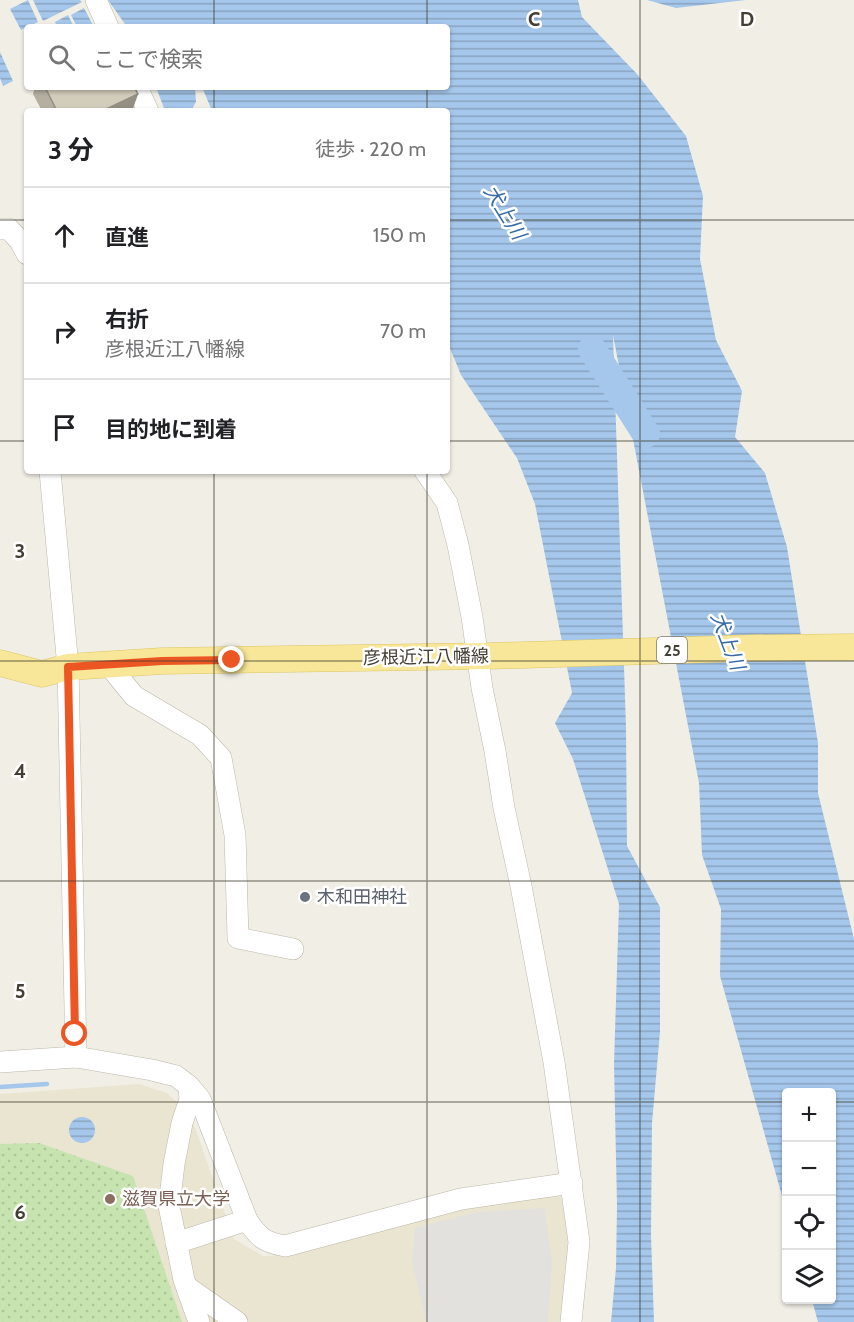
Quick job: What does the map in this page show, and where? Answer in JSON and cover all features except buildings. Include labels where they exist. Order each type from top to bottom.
[{"type":"main road","name":"彦根近江八幡線","points":[[0,663],[42,674],[68,667],[174,661],[854,647]]},
{"type":"street","points":[[96,0],[107,24]]},
{"type":"street","points":[[138,90],[147,108]]},
{"type":"street","points":[[0,229],[9,229],[24,248]]},
{"type":"street","points":[[50,474],[68,667],[76,1057]]},
{"type":"street","points":[[427,474],[447,503],[483,656],[504,808],[554,1062],[579,1242],[571,1322]]},
{"type":"street","points":[[108,664],[134,696],[200,735],[221,759],[236,835],[238,938],[293,949]]},
{"type":"street","points":[[0,1062],[76,1057],[176,1076],[200,1098],[247,1220],[258,1236],[270,1243],[285,1246],[460,1199],[572,1183]]},
{"type":"street","points":[[189,1086],[190,1099],[182,1123],[169,1206],[187,1287],[199,1322]]},
{"type":"street","points":[[176,1243],[247,1220]]},
{"type":"street","points":[[187,1287],[237,1322]]},
{"type":"shaded area","name":"滋賀県立大学","points":[[139,1084],[167,1093],[191,1116],[234,1239],[263,1256],[285,1255],[417,1219],[487,1204],[559,1195],[568,1205],[571,1236],[565,1322],[0,1322],[0,1094]]},
{"type":"shaded area","points":[[545,1208],[552,1263],[548,1322],[426,1322],[412,1263],[415,1228],[477,1212]]},
{"type":"green space","points":[[39,1143],[133,1176],[182,1322],[0,1322],[0,1144]]},
{"type":"water","points":[[28,0],[38,22],[24,24],[24,29],[21,30],[10,9]]},
{"type":"water","points":[[33,0],[80,0],[82,2],[43,21]]},
{"type":"water","points":[[108,0],[578,0],[582,17],[637,74],[686,136],[703,196],[700,259],[716,340],[742,391],[735,437],[765,473],[787,547],[818,743],[818,793],[854,939],[854,1322],[818,1322],[813,1304],[836,1304],[836,1088],[782,1088],[782,1196],[720,976],[721,909],[702,855],[699,783],[613,335],[626,727],[627,846],[660,907],[660,1032],[652,1123],[651,1235],[654,1322],[611,1322],[616,1268],[614,1064],[619,904],[573,759],[555,723],[572,693],[535,504],[517,458],[461,375],[450,348],[450,108],[211,108],[203,90],[450,90],[450,24],[125,24]]},
{"type":"water","points":[[647,0],[746,0],[676,8]]},
{"type":"water","points":[[84,8],[92,24],[76,24],[71,15]]},
{"type":"water","points":[[68,15],[72,24],[56,24],[55,22]]},
{"type":"water","points":[[0,52],[13,81],[3,86],[0,78]]},
{"type":"water","points":[[157,90],[195,90],[196,102],[193,108],[164,108]]},
{"type":"water","points":[[82,1117],[91,1121],[95,1130],[91,1139],[82,1143],[73,1139],[69,1130],[73,1121]]},
{"type":"waterway","name":"犬上川","points":[[592,349],[646,434]]},
{"type":"waterway","points":[[0,1087],[47,1084]]},
{"type":"place","name":"木和田神社","points":[[305,897]]},
{"type":"place","name":"滋賀県立大学","points":[[110,1199]]},
{"type":"route","points":[[75,1034],[68,667],[162,661],[232,660]]}]
